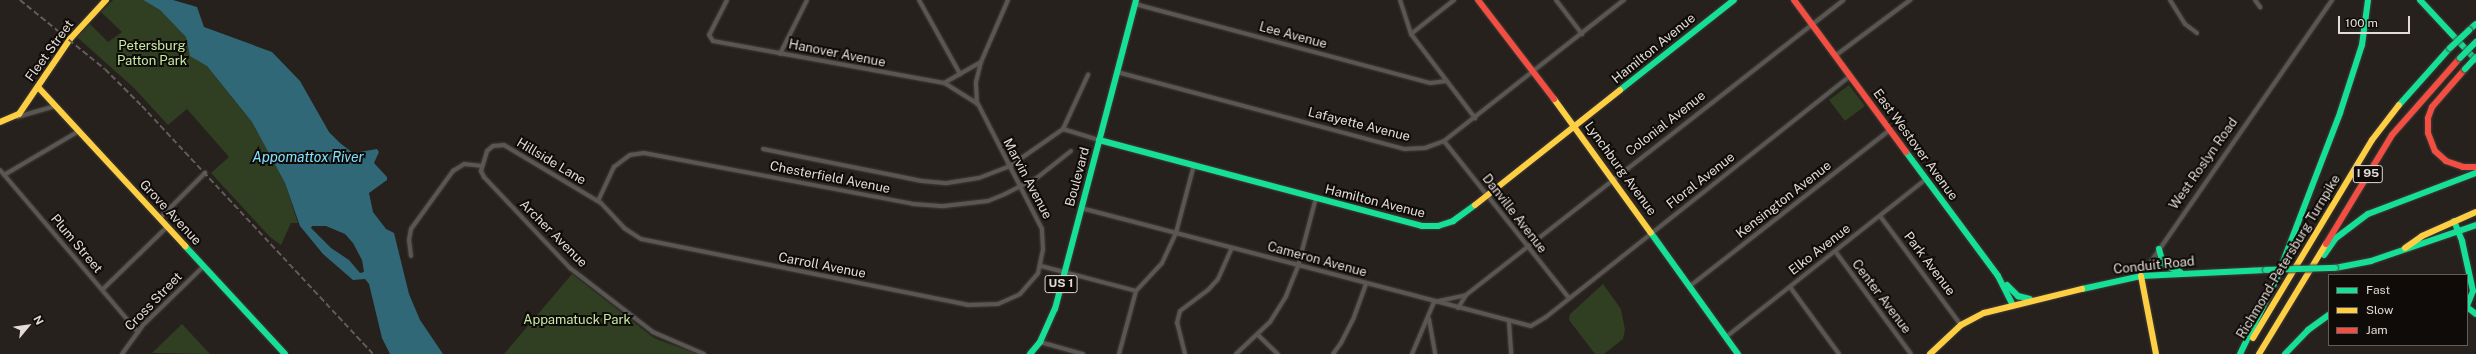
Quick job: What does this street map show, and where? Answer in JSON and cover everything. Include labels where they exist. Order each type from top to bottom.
[{"type":"main road","name":"Fleet Street","points":[[14,118],[38,87],[70,39],[106,0]]},
{"type":"main road","name":"Lynchburg Avenue","points":[[1478,0],[1575,126],[1738,354]]},
{"type":"main road","name":"Hamilton Avenue","points":[[1099,140],[1430,227],[1453,221],[1487,196],[1734,0]]},
{"type":"main road","name":"East Westover Avenue","points":[[1794,0],[1998,276],[2008,291],[2013,305]]},
{"type":"main road","points":[[2240,354],[2276,280],[2340,113],[2362,45],[2368,0]]},
{"type":"main road","points":[[2420,0],[2476,58],[2432,107],[2428,118],[2428,133],[2435,151],[2446,161],[2463,167],[2476,167]]},
{"type":"main road","points":[[2426,0],[2476,53]]},
{"type":"main road","name":"Boulevard","points":[[1030,354],[1040,342],[1051,320],[1136,2]]},
{"type":"main road","name":"Richmond-Petersburg Turnpike","points":[[2243,354],[2372,140],[2407,95],[2450,48],[2476,24]]},
{"type":"main road","name":"Richmond-Petersburg Turnpike","points":[[2259,354],[2290,300],[2392,135],[2476,42]]},
{"type":"main road","name":"Grove Avenue","points":[[38,87],[285,354]]},
{"type":"main road","points":[[0,122],[14,118]]},
{"type":"main road","points":[[2290,300],[2307,284],[2336,238],[2359,219],[2390,204],[2476,173]]},
{"type":"main road","name":"Conduit Road","points":[[2396,253],[2454,221],[2476,212]]},
{"type":"main road","points":[[2454,221],[2458,231],[2473,291],[2468,304]]},
{"type":"main road","name":"Conduit Road","points":[[1930,354],[1961,325],[1984,313],[2034,300],[2140,276],[2334,268],[2372,261],[2476,225]]},
{"type":"main road","points":[[2159,249],[2163,264],[2184,273]]},
{"type":"main road","points":[[1998,276],[2018,296],[2034,300]]},
{"type":"main road","points":[[2140,276],[2156,354]]},
{"type":"main road","points":[[2468,307],[2476,314]]},
{"type":"main road","points":[[2285,354],[2308,330],[2328,316]]},
{"type":"street","name":"Hanover Avenue","points":[[727,0],[710,37],[713,41],[944,83]]},
{"type":"street","points":[[780,54],[807,0]]},
{"type":"street","points":[[919,0],[960,74]]},
{"type":"street","name":"Marvin Avenue","points":[[1008,0],[981,62],[976,82],[978,104],[1042,229],[1043,250],[1041,266]]},
{"type":"street","points":[[1400,0],[1411,34],[1475,118]]},
{"type":"street","points":[[1411,34],[1454,0]]},
{"type":"street","points":[[1556,0],[1582,34]]},
{"type":"street","name":"Lafayette Avenue","points":[[1117,72],[1404,149],[1425,148],[1444,141],[1475,118],[1624,0]]},
{"type":"street","name":"Colonial Avenue","points":[[1434,302],[1466,295],[1811,23],[1843,0]]},
{"type":"street","points":[[1835,56],[1910,0]]},
{"type":"street","points":[[2170,0],[2185,24],[2197,33]]},
{"type":"street","points":[[2255,0],[2260,6]]},
{"type":"street","name":"West Roslyn Road","points":[[2140,276],[2332,0]]},
{"type":"street","name":"Lee Avenue","points":[[1136,2],[1430,83],[1447,81]]},
{"type":"street","points":[[978,104],[944,83],[981,62]]},
{"type":"street","points":[[1063,129],[1088,75]]},
{"type":"street","name":"Floral Avenue","points":[[1546,317],[1850,76]]},
{"type":"street","points":[[14,118],[55,106]]},
{"type":"street","name":"Hamilton Avenue","points":[[1063,129],[1099,140]]},
{"type":"street","name":"Chesterfield Avenue","points":[[763,149],[922,181],[947,182],[979,178],[1010,166],[1063,129]]},
{"type":"street","name":"Kensington Avenue","points":[[1690,286],[1890,130]]},
{"type":"street","points":[[4,175],[79,131]]},
{"type":"street","name":"Danville Avenue","points":[[1444,141],[1569,298]]},
{"type":"street","name":"Hillside Lane","points":[[482,166],[484,155],[490,147],[504,145],[598,201]]},
{"type":"street","name":"Chesterfield Avenue","points":[[598,201],[614,167],[630,156],[644,153],[926,205],[944,206],[988,201],[1021,187],[1071,151]]},
{"type":"street","points":[[411,256],[409,240],[411,229],[453,171],[464,164],[482,166]]},
{"type":"street","points":[[1119,354],[1136,291],[1162,263],[1176,233],[1194,165]]},
{"type":"street","name":"Archer Avenue","points":[[482,166],[484,177],[570,268],[653,332],[704,354]]},
{"type":"street","name":"Plum Street","points":[[0,170],[138,332]]},
{"type":"street","points":[[160,218],[205,173]]},
{"type":"street","name":"Elko Avenue","points":[[1726,337],[1926,179]]},
{"type":"street","points":[[1236,354],[1258,335],[1279,310],[1298,266],[1316,198]]},
{"type":"street","name":"Carroll Avenue","points":[[598,201],[624,228],[642,239],[967,305],[991,306],[1010,300],[1026,288],[1041,266]]},
{"type":"street","name":"Cameron Avenue","points":[[1081,208],[1509,322],[1531,326],[1546,317]]},
{"type":"street","name":"Park Avenue","points":[[1880,216],[1961,325]]},
{"type":"street","points":[[102,290],[168,226]]},
{"type":"street","points":[[1185,354],[1177,323],[1180,311],[1210,289],[1218,279],[1232,248]]},
{"type":"street","name":"Center Avenue","points":[[1835,252],[1911,354]]},
{"type":"street","name":"Cross Street","points":[[123,354],[138,332],[204,266]]},
{"type":"street","points":[[1041,266],[1136,291]]},
{"type":"street","points":[[1333,354],[1341,343],[1354,317],[1366,284]]},
{"type":"street","points":[[1790,287],[1839,354]]},
{"type":"street","points":[[1458,308],[1466,295]]},
{"type":"street","points":[[1412,354],[1434,302]]},
{"type":"street","points":[[1428,318],[1435,354]]},
{"type":"street","points":[[1509,322],[1511,354]]},
{"type":"street","points":[[1258,335],[1278,354]]},
{"type":"street","points":[[1040,342],[1083,354]]},
{"type":"green space","name":"Petersburg Patton Park","points":[[113,0],[143,0],[160,10],[187,37],[190,55],[207,66],[252,122],[285,183],[298,223],[291,223],[281,245],[270,237],[211,173],[229,157],[187,109],[168,125],[134,88],[77,37],[90,24],[108,42],[122,32],[101,12]]},
{"type":"green space","points":[[1849,85],[1865,106],[1845,121],[1829,100]]},
{"type":"green space","name":"Appamatuck Park","points":[[572,274],[654,338],[697,354],[504,354]]},
{"type":"green space","points":[[1603,284],[1621,309],[1625,330],[1623,339],[1604,354],[1595,354],[1569,320],[1570,314]]},
{"type":"green space","points":[[182,324],[210,354],[152,353]]},
{"type":"water","name":"Appomattox River","points":[[143,0],[173,0],[197,7],[204,27],[272,52],[300,81],[329,132],[340,143],[353,153],[377,149],[379,152],[374,163],[387,177],[387,180],[369,193],[373,212],[386,229],[394,233],[409,294],[420,320],[443,354],[390,354],[382,338],[369,284],[365,279],[353,280],[323,254],[300,226],[285,183],[252,122],[207,66],[190,56],[186,37],[160,10]],"holes":[[[312,226],[326,226],[345,234],[353,243],[362,260],[364,272],[360,273],[349,260],[331,248],[311,228]]]},
{"type":"railway","points":[[20,0],[105,69],[142,106],[373,354]]},
{"type":"traffic: fast","points":[[1030,354],[1040,342],[1055,309],[1136,0]]},
{"type":"traffic: fast","points":[[1620,90],[1734,0]]},
{"type":"traffic: fast","points":[[2240,354],[2276,280],[2340,113],[2362,45],[2368,0]]},
{"type":"traffic: fast","points":[[2420,0],[2476,60]]},
{"type":"traffic: fast","points":[[2469,30],[2476,24]]},
{"type":"traffic: fast","points":[[2450,48],[2469,30]]},
{"type":"traffic: fast","points":[[2460,58],[2476,42]]},
{"type":"traffic: fast","points":[[2399,105],[2450,48]]},
{"type":"traffic: fast","points":[[2465,69],[2476,57]]},
{"type":"traffic: fast","points":[[1099,140],[1422,226],[1438,226],[1453,221],[1475,205]]},
{"type":"traffic: fast","points":[[1906,152],[1998,276],[2013,305]]},
{"type":"traffic: fast","points":[[2324,255],[2336,238],[2368,214],[2476,173]]},
{"type":"traffic: fast","points":[[2454,221],[2462,241],[2473,291],[2468,304]]},
{"type":"traffic: fast","points":[[2335,268],[2371,261],[2476,225]]},
{"type":"traffic: fast","points":[[1651,233],[1738,354]]},
{"type":"traffic: fast","points":[[185,246],[285,354]]},
{"type":"traffic: fast","points":[[2159,249],[2163,264],[2180,272]]},
{"type":"traffic: fast","points":[[2266,270],[2335,268]]},
{"type":"traffic: fast","points":[[2082,289],[2141,276],[2266,270]]},
{"type":"traffic: fast","points":[[2007,285],[2018,296],[2030,299]]},
{"type":"traffic: fast","points":[[2468,308],[2476,314]]},
{"type":"traffic: fast","points":[[2285,354],[2308,330],[2328,316]]},
{"type":"traffic: slow","points":[[0,122],[19,114],[70,39],[106,0]]},
{"type":"traffic: slow","points":[[38,87],[185,246]]},
{"type":"traffic: slow","points":[[1475,205],[1620,90]]},
{"type":"traffic: slow","points":[[1554,99],[1651,233]]},
{"type":"traffic: slow","points":[[2253,338],[2372,140],[2399,105]]},
{"type":"traffic: slow","points":[[2405,248],[2422,236],[2476,212]]},
{"type":"traffic: slow","points":[[2259,354],[2326,244]]},
{"type":"traffic: slow","points":[[2141,276],[2156,354]]},
{"type":"traffic: slow","points":[[1930,354],[1961,325],[1984,313],[2082,289]]},
{"type":"traffic: jam","points":[[1478,0],[1554,99]]},
{"type":"traffic: jam","points":[[1794,0],[1906,152]]},
{"type":"traffic: jam","points":[[2326,244],[2392,135],[2460,58]]},
{"type":"traffic: jam","points":[[2465,69],[2432,107],[2428,118],[2428,133],[2435,151],[2446,161],[2463,167],[2476,167]]}]
